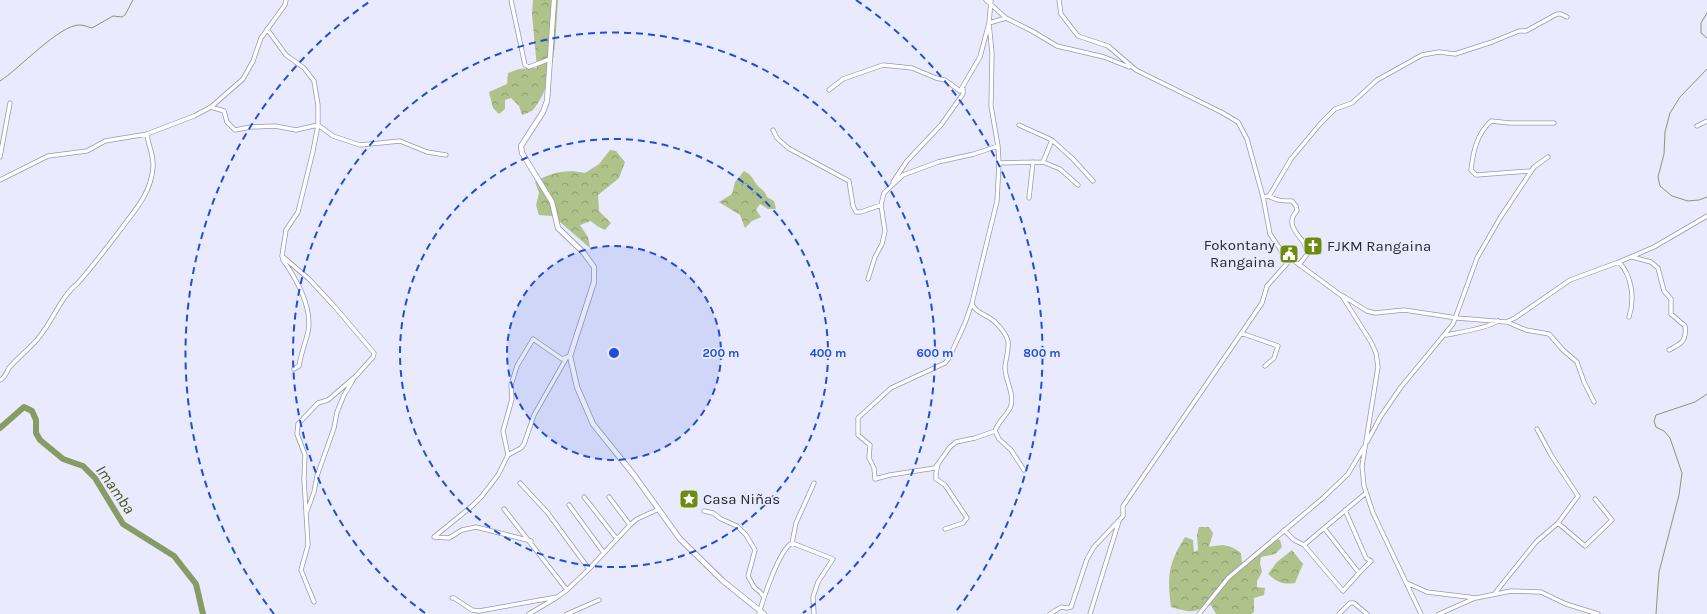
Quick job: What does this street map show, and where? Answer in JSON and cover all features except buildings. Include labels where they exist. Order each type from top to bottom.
[{"type":"street","points":[[0,180],[48,156],[87,150],[106,141],[148,134],[194,116],[211,107],[243,79],[253,61],[261,38],[285,5],[286,0]]},
{"type":"street","points":[[511,0],[525,65],[529,67],[550,59]]},
{"type":"street","points":[[508,455],[521,448],[524,444],[534,415],[569,357],[594,282],[594,267],[583,252],[558,228],[552,202],[522,153],[521,146],[543,112],[547,101],[554,0]]},
{"type":"street","points":[[986,0],[1006,18],[1062,48],[1104,57],[1136,70],[1222,112],[1238,122],[1247,139],[1263,197],[1270,234],[1282,252],[1342,296],[1367,311],[1375,313],[1404,310],[1456,318],[1498,321],[1506,322],[1526,330],[1549,334],[1563,350],[1577,362],[1584,382],[1594,402]]},
{"type":"street","points":[[991,0],[989,23],[992,53],[991,106],[998,146],[999,162],[997,202],[972,303],[965,324],[949,358],[945,363],[891,388],[858,418],[858,435],[870,445],[870,458],[874,468],[874,479],[935,468],[950,447],[956,442],[975,438],[995,431]]},
{"type":"street","points":[[1059,0],[1061,14],[1078,36],[1108,46],[1136,70]]},
{"type":"street","points":[[1270,196],[1291,159],[1320,124],[1335,109],[1352,103],[1377,80],[1422,55],[1439,52],[1455,54],[1520,31],[1526,31],[1557,14],[1567,17]]},
{"type":"street","points":[[989,23],[1006,18]]},
{"type":"street","points":[[868,279],[874,257],[882,244],[885,231],[881,205],[884,193],[908,161],[941,125],[963,94],[963,88],[980,57],[989,23]]},
{"type":"street","points":[[267,29],[286,54],[304,68],[314,81],[318,105],[318,126],[313,151],[298,212],[286,230],[282,256],[301,290],[307,311],[308,331],[299,366],[294,369]]},
{"type":"street","points":[[829,90],[843,79],[883,65],[912,68],[945,80],[957,89],[960,90],[963,88]]},
{"type":"street","points":[[0,157],[10,103]]},
{"type":"street","points":[[211,107],[224,111],[227,122],[235,130],[251,127],[276,126],[296,130],[318,126],[333,136],[360,144],[400,141],[427,152],[446,156]]},
{"type":"street","points":[[1531,172],[1476,175],[1472,170],[1472,154],[1477,141],[1484,128],[1491,121],[1510,123],[1554,123]]},
{"type":"street","points":[[1697,126],[1707,121]]},
{"type":"street","points":[[1019,126],[1052,140],[1073,159],[1093,181]]},
{"type":"street","points":[[773,130],[778,138],[788,148],[849,181],[853,206],[856,212],[861,212],[881,205]]},
{"type":"street","points":[[0,380],[9,368],[40,336],[62,305],[69,290],[78,283],[90,269],[126,221],[136,211],[152,178],[153,159],[148,143],[148,134]]},
{"type":"street","points":[[1043,162],[1052,140]]},
{"type":"street","points":[[887,190],[903,176],[938,162],[974,154],[998,146]]},
{"type":"street","points":[[1199,614],[1228,578],[1323,498],[1348,474],[1381,416],[1401,387],[1446,334],[1456,318],[1477,258],[1500,218],[1531,172],[1548,157]]},
{"type":"street","points":[[999,162],[1043,162],[1060,168],[1078,185]]},
{"type":"street","points":[[1029,198],[1033,162]]},
{"type":"street","points":[[1263,197],[1270,196],[1283,201],[1292,200],[1296,206],[1297,211],[1293,215],[1292,227],[1304,243],[1308,253],[1299,265]]},
{"type":"street","points":[[1506,322],[1515,318],[1570,280],[1654,247],[1707,216]]},
{"type":"street","points":[[282,256],[309,279],[374,353],[373,357],[356,376],[328,400],[318,403],[298,424],[297,434],[305,455],[304,479],[308,545],[301,570],[314,602]]},
{"type":"street","points":[[1630,257],[1651,262],[1658,268],[1664,291],[1671,299],[1671,314],[1685,326],[1686,338],[1682,344],[1669,350]]},
{"type":"street","points":[[1050,614],[1061,607],[1071,607],[1087,560],[1094,547],[1122,516],[1123,506],[1262,303],[1267,286],[1291,259]]},
{"type":"street","points":[[1619,262],[1628,274],[1631,285],[1632,310],[1629,317]]},
{"type":"street","points":[[1342,296],[1376,352],[1378,367],[1362,466],[1364,486],[1373,513],[1421,614]]},
{"type":"street","points":[[972,303],[976,311],[989,316],[1005,333],[1008,343],[1005,367],[1012,401],[1010,409],[998,423],[995,431],[999,439],[1010,450],[1024,470]]},
{"type":"street","points":[[1446,334],[1494,324],[1498,321]]},
{"type":"street","points":[[1241,333],[1278,346],[1274,358],[1265,366]]},
{"type":"street","points":[[531,542],[476,527],[462,530],[448,538],[434,537],[482,496],[498,476],[508,455],[504,431],[512,399],[511,385],[517,366],[533,339],[562,359],[569,357]]},
{"type":"street","points":[[569,357],[577,387],[593,424],[659,509],[680,539],[699,559],[759,612],[764,614]]},
{"type":"street","points":[[306,513],[334,428],[337,412],[344,395],[356,376]]},
{"type":"street","points":[[1495,593],[1536,542],[1558,523],[1578,496],[1551,455],[1537,429]]},
{"type":"street","points":[[939,463],[936,479],[945,485],[967,518],[963,523],[945,529]]},
{"type":"street","points":[[520,483],[547,512],[589,570]]},
{"type":"street","points":[[792,543],[796,523],[814,483]]},
{"type":"street","points":[[1304,545],[1366,493]]},
{"type":"street","points":[[608,497],[630,525]]},
{"type":"street","points":[[584,498],[617,539]]},
{"type":"street","points":[[1558,523],[1585,546],[1612,520],[1595,500]]},
{"type":"street","points":[[569,505],[604,553]]},
{"type":"street","points":[[504,509],[567,590]]},
{"type":"street","points":[[529,614],[567,590],[589,570],[637,519],[659,509]]},
{"type":"street","points":[[1284,530],[1294,540],[1304,545],[1343,591],[1371,561],[1366,558],[1345,510]]},
{"type":"street","points":[[704,511],[713,513],[721,519],[737,526],[746,535],[755,550],[748,576],[749,581],[764,597]]},
{"type":"street","points":[[1090,614],[1119,520]]},
{"type":"street","points":[[1324,528],[1359,573]]},
{"type":"street","points":[[759,612],[782,552],[787,545],[792,543],[833,559],[818,582],[813,597],[814,614]]},
{"type":"street","points":[[1407,583],[1427,592],[1476,598]]},
{"type":"street","points":[[1439,614],[1476,598],[1511,591],[1541,592],[1566,604],[1598,614]]},
{"type":"street","points":[[452,598],[472,610],[479,611],[558,597]]},
{"type":"street","points":[[567,614],[599,600]]},
{"type":"street","points":[[1338,614],[1350,603],[1354,603],[1367,614]]},
{"type":"green space","points":[[533,0],[558,0],[551,72],[541,98],[532,111],[522,115],[519,106],[511,98],[505,100],[505,109],[499,114],[493,108],[489,92],[507,84],[508,73],[519,69],[537,68],[532,14]]},
{"type":"green space","points":[[610,150],[616,151],[625,162],[619,178],[598,195],[599,211],[611,223],[605,230],[591,221],[580,225],[588,237],[590,248],[553,216],[539,215],[536,205],[539,193],[535,182],[559,172],[572,171],[585,173],[599,164]]},
{"type":"green space","points":[[744,171],[750,175],[767,197],[774,201],[776,209],[768,209],[760,204],[756,210],[761,217],[752,221],[745,228],[740,215],[719,202],[732,194],[735,182]]},
{"type":"green space","points":[[1199,527],[1209,527],[1213,533],[1209,547],[1218,545],[1229,546],[1241,553],[1242,563],[1272,538],[1280,540],[1282,547],[1275,554],[1261,557],[1260,563],[1262,572],[1257,581],[1257,587],[1265,588],[1264,595],[1254,598],[1254,612],[1251,614],[1216,614],[1211,605],[1195,611],[1185,611],[1171,607],[1169,578],[1172,563],[1179,546],[1185,537],[1193,540],[1194,552],[1198,550],[1197,535]]},
{"type":"green space","points":[[1292,550],[1303,564],[1295,583],[1287,584],[1274,579],[1268,574],[1277,562]]},
{"type":"waterway","points":[[0,81],[39,48],[62,32],[80,25],[92,28],[113,16],[122,17],[125,15],[133,0]]},
{"type":"waterway","points":[[1707,13],[1701,23],[1701,33],[1707,38]]},
{"type":"waterway","points":[[1707,69],[1680,97],[1670,113],[1665,132],[1664,154],[1658,177],[1660,186],[1672,196],[1688,201],[1699,200],[1707,197]]},
{"type":"waterway","points":[[1656,614],[1659,572],[1679,495],[1682,473],[1670,438],[1664,431],[1656,427],[1654,421],[1656,415],[1695,402],[1707,394]]},
{"type":"waterway","name":"Imamba","points":[[0,428],[24,407],[32,411],[36,420],[36,433],[40,440],[63,459],[83,466],[95,478],[123,524],[174,556],[196,584],[203,614]]},
{"type":"place","name":"FJKM Rangaina","points":[[1313,246]]},
{"type":"place","name":"Fokontany Rangaina","points":[[1289,254]]},
{"type":"place","name":"Casa Niñas","points":[[689,499]]}]
